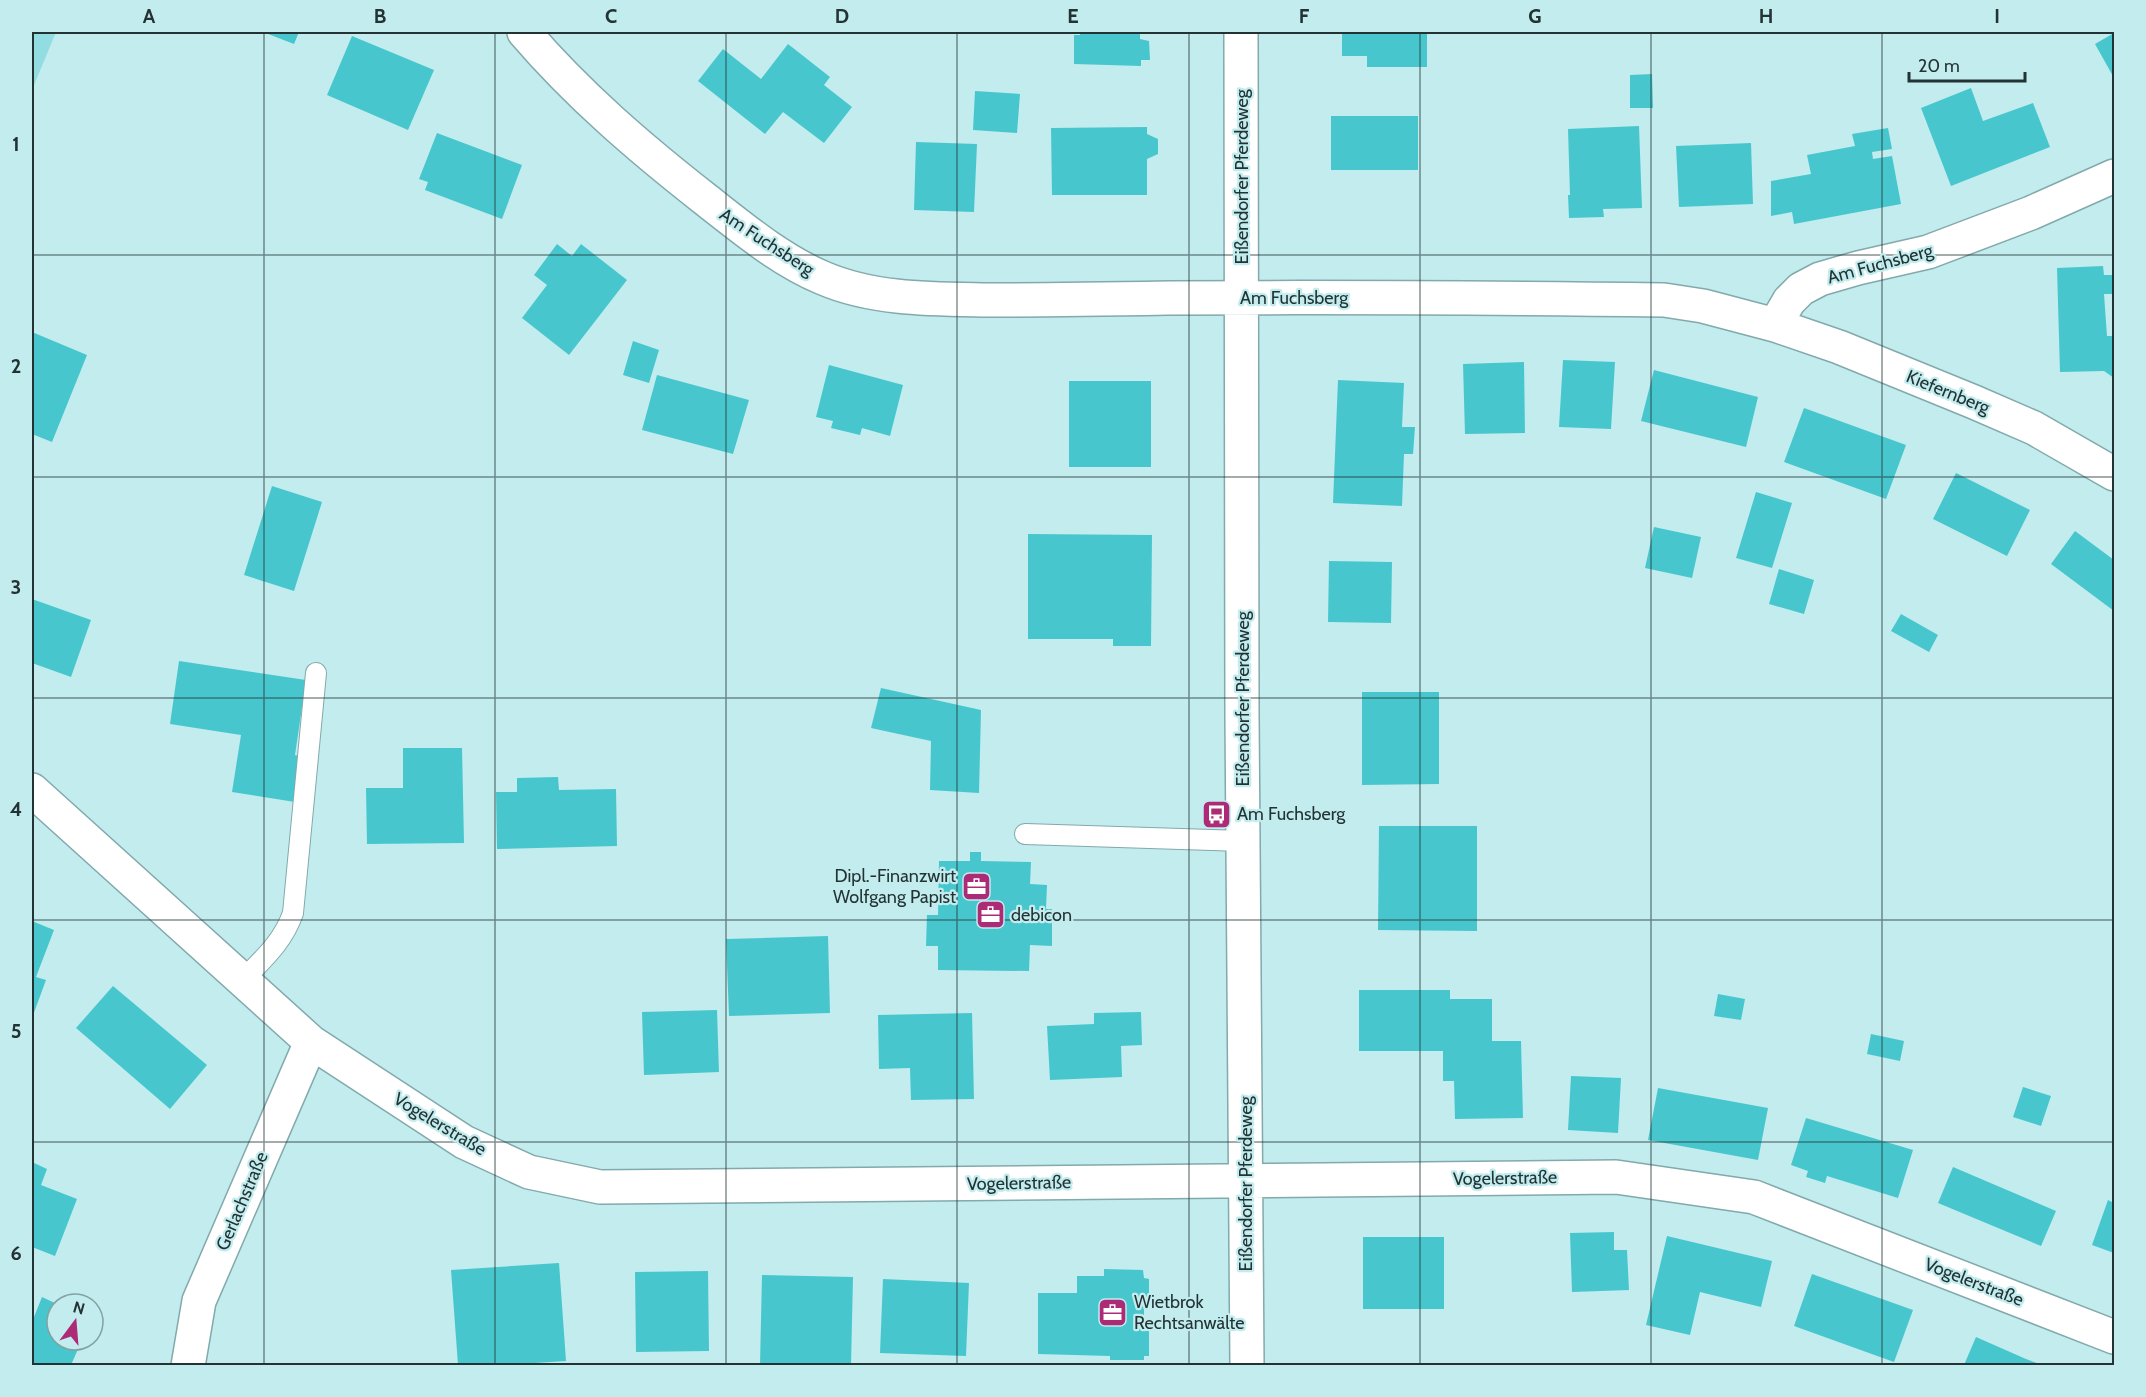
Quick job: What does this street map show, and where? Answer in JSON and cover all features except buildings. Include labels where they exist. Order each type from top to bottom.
[{"type":"street","name":"Am Fuchsberg","points":[[524,32],[565,78],[630,139],[740,227],[798,266],[825,279],[854,288],[936,299],[1664,300],[1703,306],[1775,325],[1789,301],[1801,289],[1820,279],[1858,267],[1928,252],[2031,213],[2115,176]]},
{"type":"street","name":"Eißendorfer Pferdeweg","points":[[1241,32],[1247,1365]]},
{"type":"street","name":"Kiefernberg","points":[[1775,325],[1839,347],[2034,428],[2115,474]]},
{"type":"street","name":"Vogelerstraße","points":[[32,790],[311,1042],[464,1142],[529,1172],[600,1187],[1616,1177],[1754,1197],[2115,1337]]},
{"type":"street","name":"Gerlachstraße","points":[[188,1365],[199,1301],[311,1042]]},
{"type":"lane","points":[[243,981],[278,943],[288,927],[292,913],[316,673]]},
{"type":"lane","points":[[1025,834],[1243,841]]},
{"type":"shaded area","points":[[32,32],[56,32],[32,90]]},
{"type":"place","name":"Am Fuchsberg","points":[[1216,814]]},
{"type":"place","name":"Dipl.-Finanzwirt Wolfgang Papist","points":[[977,886]]},
{"type":"place","name":"debicon","points":[[990,915]]},
{"type":"place","name":"Wietbrok Rechtsanwälte","points":[[1113,1312]]}]
